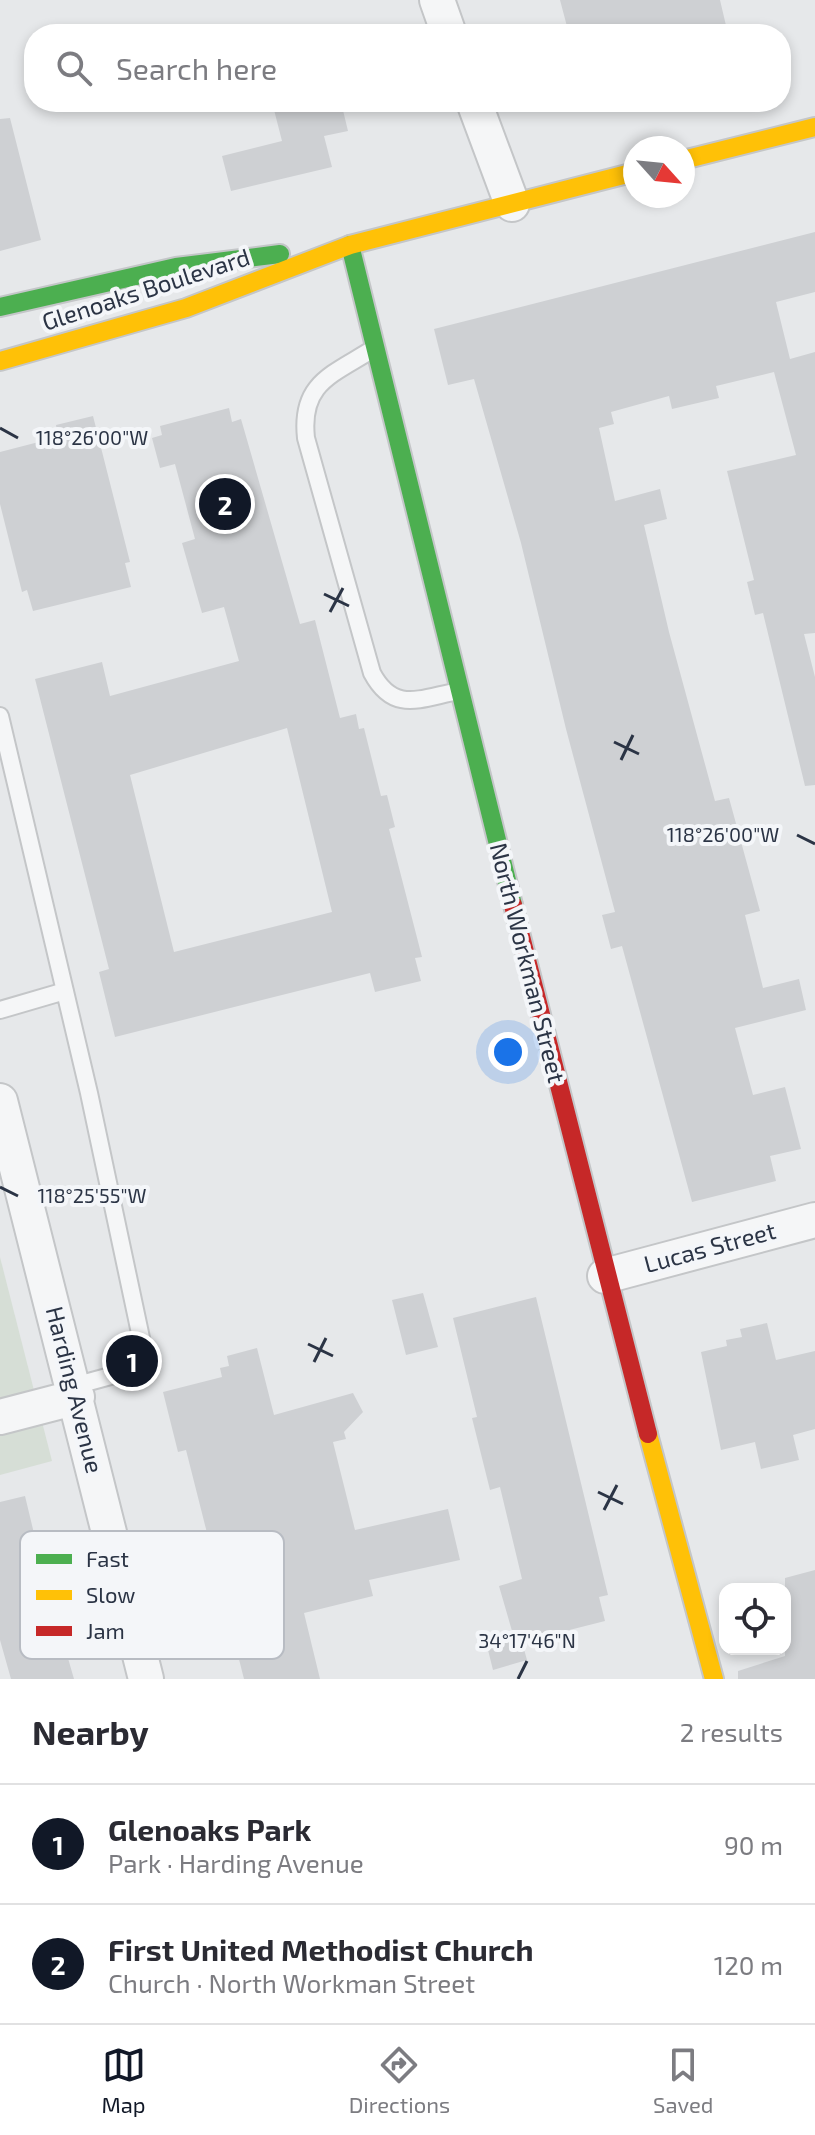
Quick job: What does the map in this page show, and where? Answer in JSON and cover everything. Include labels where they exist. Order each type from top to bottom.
[{"type":"street","points":[[437,0],[445,24]]},
{"type":"street","points":[[478,112],[512,204]]},
{"type":"street","points":[[695,157],[815,127]]},
{"type":"street","name":"Glenoaks Boulevard","points":[[0,361],[186,308],[350,245],[623,175]]},
{"type":"street","name":"Glenoaks Boulevard","points":[[0,307],[176,267],[350,245]]},
{"type":"street","name":"North Workman Street","points":[[350,245],[605,1276],[708,1676]]},
{"type":"street","name":"Harding Avenue","points":[[0,1101],[109,1531]]},
{"type":"street","name":"Lucas Street","points":[[605,1276],[815,1220]]},
{"type":"street","points":[[0,1417],[75,1392]]},
{"type":"street","name":"Harding Avenue","points":[[141,1659],[146,1679]]},
{"type":"lane","points":[[376,348],[315,386],[303,414],[306,438],[372,673],[382,692],[400,702],[460,691]]},
{"type":"lane","points":[[0,716],[65,991],[147,1366],[75,1392]]},
{"type":"lane","points":[[0,1010],[65,991]]},
{"type":"shaded area","points":[[0,1257],[52,1461],[0,1475]]},
{"type":"building","points":[[560,0],[720,0],[726,24],[566,24]]},
{"type":"building","points":[[275,112],[343,112],[348,131],[324,136],[332,167],[231,191],[222,156],[282,141]]},
{"type":"building","points":[[10,118],[41,240],[0,251],[0,119]]},
{"type":"building","points":[[815,232],[815,292],[776,302],[790,359],[815,352],[815,633],[804,634],[815,677],[815,785],[805,786],[763,613],[755,615],[747,582],[754,580],[727,471],[796,455],[774,372],[716,386],[719,398],[672,409],[669,396],[611,412],[614,424],[599,428],[615,501],[660,489],[667,519],[644,525],[669,632],[715,801],[729,798],[760,911],[745,915],[763,988],[799,979],[806,1010],[735,1028],[753,1095],[785,1087],[801,1149],[770,1156],[776,1181],[692,1202],[622,946],[611,949],[602,915],[615,912],[521,543],[474,379],[448,385],[434,329]]},
{"type":"building","points":[[229,408],[232,422],[241,419],[300,624],[315,620],[340,718],[356,714],[359,729],[364,728],[381,796],[387,795],[395,827],[389,829],[422,957],[415,958],[421,981],[375,992],[370,973],[115,1037],[99,972],[109,969],[35,679],[102,662],[110,696],[239,661],[224,607],[202,613],[182,543],[195,539],[175,464],[160,468],[152,438],[162,435],[160,426]],"holes":[[[287,728],[332,912],[174,952],[130,775]]]},
{"type":"building","points":[[93,416],[130,562],[125,563],[131,587],[33,611],[27,590],[22,592],[0,504],[0,452],[58,437],[56,425]]},
{"type":"building","points":[[423,1293],[438,1347],[406,1355],[392,1300]]},
{"type":"building","points":[[536,1297],[608,1595],[599,1597],[605,1621],[522,1642],[527,1660],[493,1670],[485,1638],[512,1631],[499,1586],[522,1579],[500,1487],[490,1490],[472,1418],[477,1417],[453,1318]]},
{"type":"building","points":[[767,1323],[776,1360],[815,1351],[815,1429],[793,1435],[799,1460],[761,1469],[755,1442],[721,1450],[701,1352],[727,1346],[726,1340],[742,1337],[740,1329]]},
{"type":"building","points":[[257,1348],[274,1415],[353,1393],[363,1412],[344,1432],[346,1439],[333,1442],[355,1530],[448,1509],[460,1560],[369,1580],[373,1596],[304,1613],[320,1679],[244,1679],[239,1659],[284,1659],[284,1531],[207,1531],[186,1450],[178,1452],[163,1392],[222,1377],[220,1368],[229,1366],[227,1356]]},
{"type":"building","points":[[25,1496],[33,1531],[20,1531],[20,1659],[68,1659],[74,1679],[11,1679],[0,1640],[0,1502]]},
{"type":"building","points":[[815,1570],[815,1679],[738,1679],[738,1671],[791,1655],[791,1583],[785,1583],[785,1578]]},
{"type":"traffic: fast","points":[[350,245],[513,905]]},
{"type":"traffic: fast","points":[[0,307],[176,267],[280,254]]},
{"type":"traffic: slow","points":[[695,157],[815,127]]},
{"type":"traffic: slow","points":[[0,361],[186,308],[350,245],[623,175]]},
{"type":"traffic: slow","points":[[648,1434],[714,1679]]},
{"type":"traffic: jam","points":[[513,905],[648,1434]]},
{"type":"place","name":"First United Methodist Church","points":[[225,504]]},
{"type":"place","name":"Glenoaks Park","points":[[132,1361]]}]
